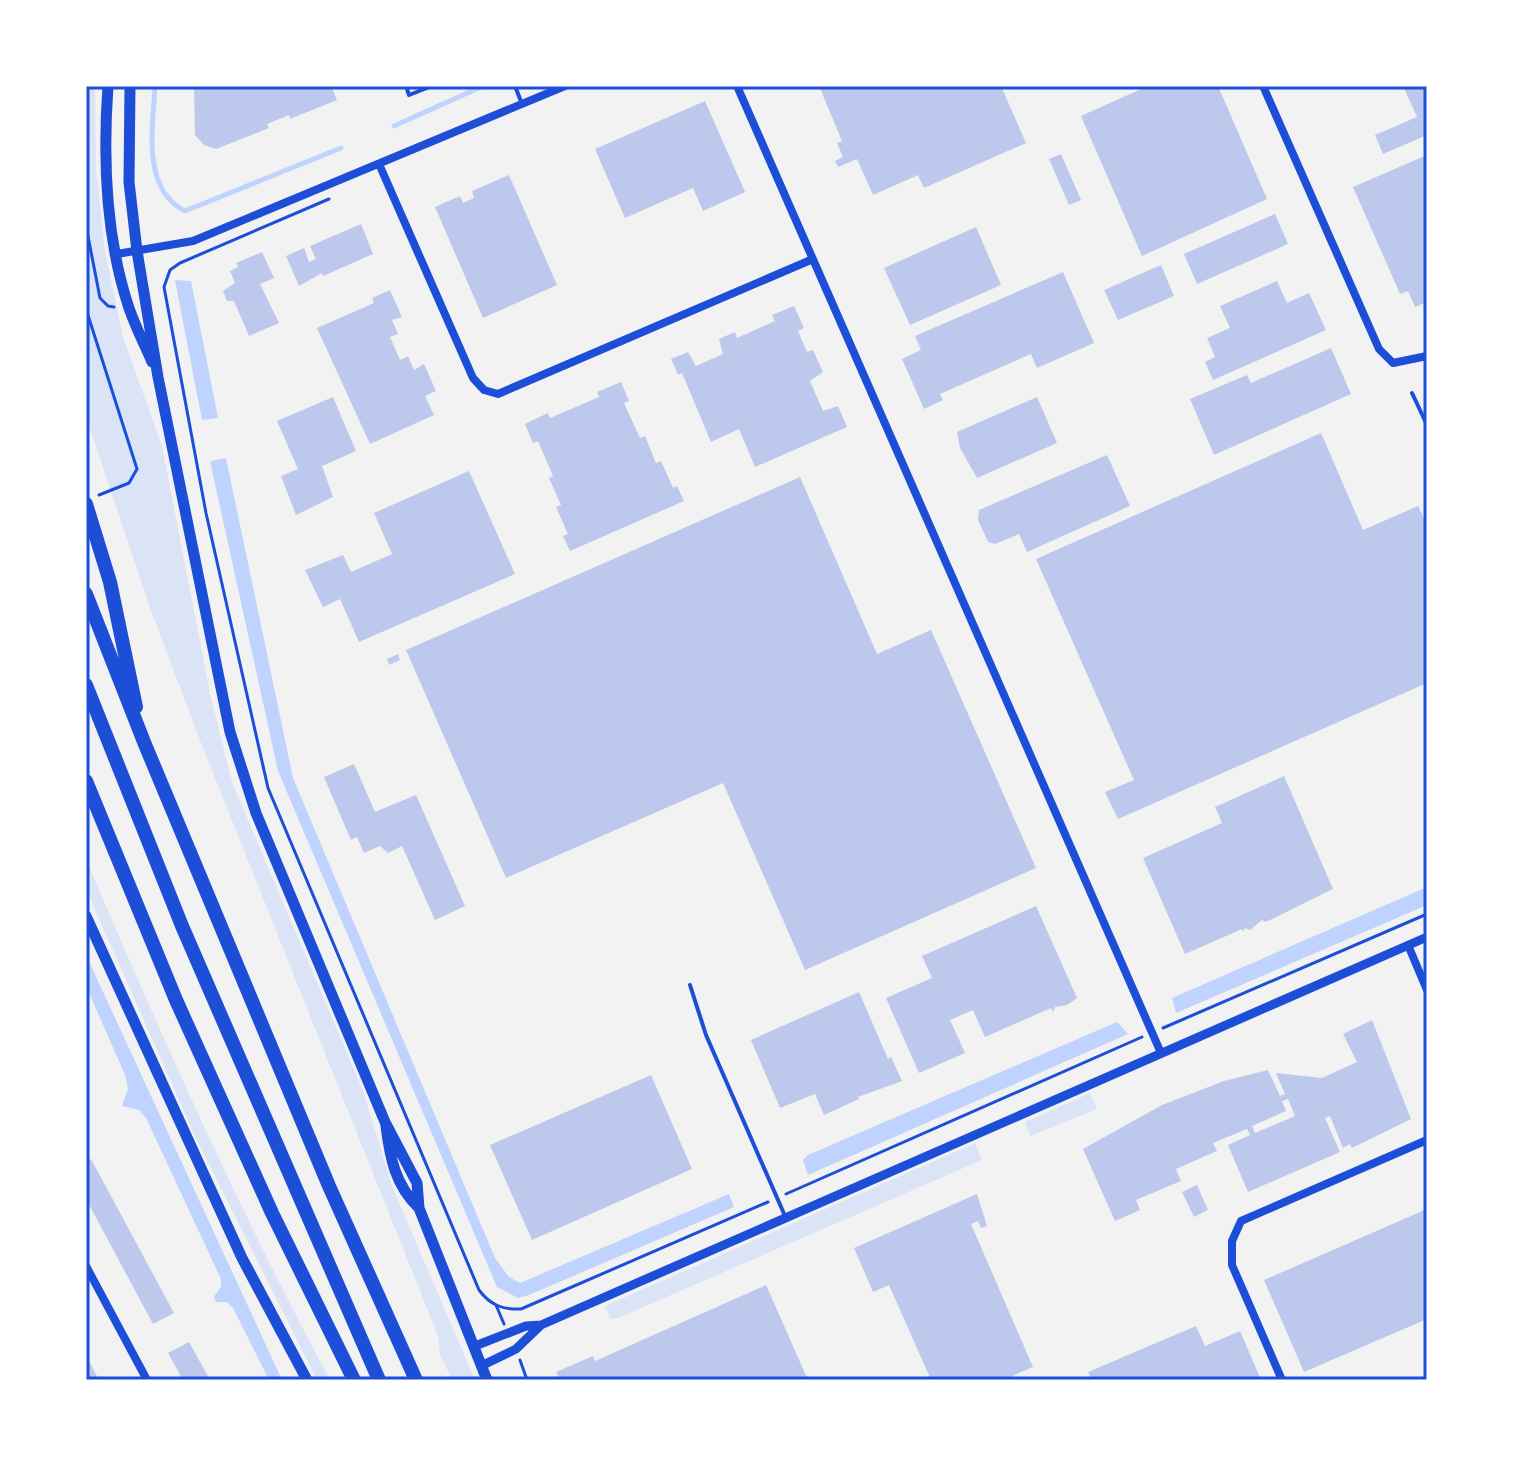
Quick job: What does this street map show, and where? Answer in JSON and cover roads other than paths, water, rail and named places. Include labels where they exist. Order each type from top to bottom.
[{"type":"highway","points":[[86,502],[110,582],[144,742]]},
{"type":"highway","points":[[86,594],[144,742],[329,1186],[416,1380]]},
{"type":"highway","points":[[86,685],[188,941],[379,1380]]},
{"type":"highway","points":[[86,773],[97,806]]},
{"type":"highway","points":[[86,781],[189,1028],[272,1213],[354,1380]]},
{"type":"main road","points":[[108,86],[105,127],[117,254],[128,304],[158,377]]},
{"type":"main road","points":[[130,86],[129,182],[137,251],[158,377],[238,757],[256,813],[385,1122],[417,1183],[419,1208],[487,1380]]},
{"type":"main road","points":[[86,916],[242,1258],[307,1380]]},
{"type":"main road","points":[[483,1365],[496,1380]]},
{"type":"street","points":[[117,254],[193,241],[565,86]]},
{"type":"street","points":[[737,86],[1161,1053]]},
{"type":"street","points":[[1263,86],[1379,349],[1393,363],[1415,361],[1427,356]]},
{"type":"street","points":[[379,164],[473,378],[484,390],[498,394],[813,259]]},
{"type":"street","points":[[475,1346],[526,1326],[541,1325],[1427,937]]},
{"type":"street","points":[[1408,945],[1427,990]]},
{"type":"street","points":[[1282,1380],[1232,1265],[1232,1241],[1241,1221],[1427,1140]]},
{"type":"street","points":[[86,1266],[147,1380]]},
{"type":"street","points":[[483,1365],[516,1349],[541,1325]]},
{"type":"lane","points":[[406,86],[409,95],[432,86]]},
{"type":"lane","points":[[515,86],[522,104]]},
{"type":"lane","points":[[1412,393],[1427,425]]},
{"type":"lane","points":[[690,985],[706,1035],[786,1217]]},
{"type":"water","points":[[175,280],[191,281],[218,418],[202,420]]},
{"type":"water","points":[[226,458],[293,778],[495,1258],[509,1277],[520,1283],[729,1194],[734,1207],[529,1295],[518,1298],[497,1287],[278,771],[210,461]]},
{"type":"water","points":[[1427,887],[1427,905],[1176,1013],[1172,998]]},
{"type":"water","points":[[86,955],[282,1380],[269,1380],[233,1308],[227,1302],[216,1302],[214,1297],[221,1286],[221,1279],[146,1118],[139,1110],[122,1106],[128,1089],[125,1075],[86,986]]},
{"type":"water","points":[[1117,1022],[1128,1034],[808,1175],[803,1160],[808,1155]]},
{"type":"waterway","points":[[155,86],[152,137],[156,172],[161,188],[171,201],[185,211],[341,148]]},
{"type":"waterway","points":[[394,126],[483,86]]}]
